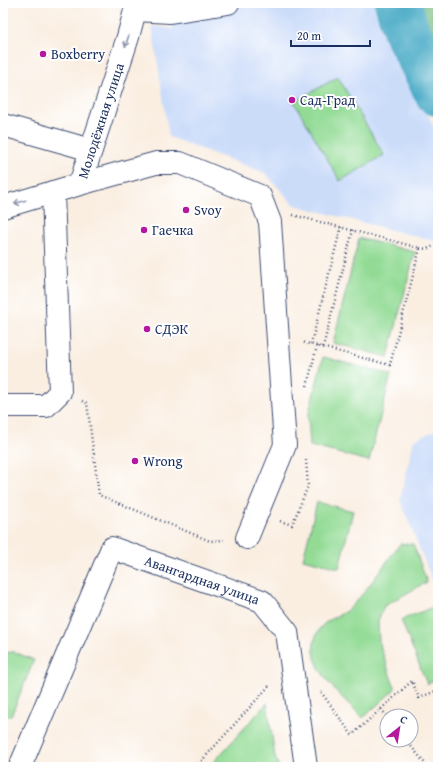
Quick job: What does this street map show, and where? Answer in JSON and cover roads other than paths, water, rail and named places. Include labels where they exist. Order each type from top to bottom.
[{"type":"street","points":[[137,6],[170,12],[228,3]]},
{"type":"street","name":"Молодёжная улица","points":[[3,207],[80,184],[137,6]]},
{"type":"street","points":[[3,124],[91,150]]},
{"type":"street","points":[[80,184],[156,163],[180,163],[260,196],[270,222],[285,445],[246,538]]},
{"type":"street","points":[[3,406],[46,406],[60,392],[53,192]]},
{"type":"street","name":"Авангардная улица","points":[[20,767],[112,548],[262,601],[287,632],[306,767]]},
{"type":"waterway","points":[[398,3],[406,30],[438,93]]},
{"type":"place","name":"Boxberry","points":[[43,54]]},
{"type":"place","name":"Сад-Град","points":[[292,100]]},
{"type":"place","name":"Svoy","points":[[186,210]]},
{"type":"place","name":"Гаечка","points":[[144,230]]},
{"type":"place","name":"СДЭК","points":[[147,329]]},
{"type":"place","name":"Wrong","points":[[135,461]]}]
